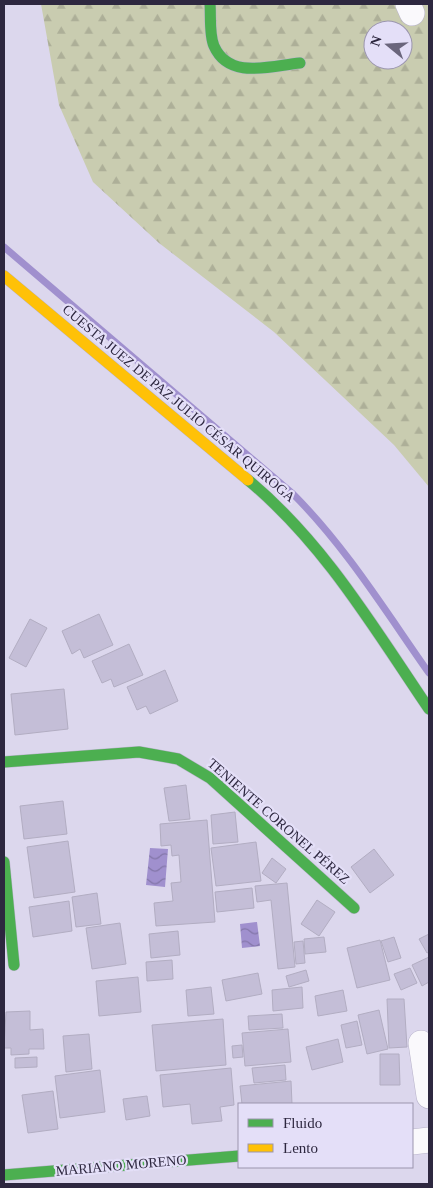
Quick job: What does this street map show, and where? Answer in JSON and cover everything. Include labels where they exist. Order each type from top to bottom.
[{"type":"street","points":[[210,4],[213,45],[224,63],[240,69],[300,63]]},
{"type":"street","name":"CUESTA JUEZ DE PAZ JULIO CÉSAR QUIROGA","points":[[4,276],[283,510],[309,538],[336,574],[429,709]]},
{"type":"street","name":"TENIENTE CORONEL PÉREZ","points":[[4,762],[139,752],[178,759],[210,778],[354,908]]},
{"type":"street","points":[[4,862],[14,965]]},
{"type":"street","points":[[420,1043],[429,1096]]},
{"type":"street","points":[[413,1142],[429,1140]]},
{"type":"street","name":"MARIANO MORENO","points":[[4,1175],[238,1156]]},
{"type":"green space","points":[[41,4],[429,4],[429,487],[394,445],[274,332],[159,243],[93,182],[59,105]]},
{"type":"water","points":[[150,848],[168,849],[165,887],[146,885]]},
{"type":"water","points":[[257,922],[260,946],[242,948],[240,924]]},
{"type":"building","points":[[99,614],[113,645],[84,658],[80,649],[72,654],[62,631]]},
{"type":"building","points":[[30,619],[47,628],[26,667],[9,658]]},
{"type":"building","points":[[129,644],[143,675],[114,687],[111,679],[102,683],[92,661]]},
{"type":"building","points":[[165,670],[178,701],[150,714],[146,706],[137,710],[127,687]]},
{"type":"building","points":[[64,689],[68,729],[15,735],[11,694]]},
{"type":"building","points":[[186,785],[190,819],[169,821],[164,788]]},
{"type":"building","points":[[63,801],[67,834],[24,839],[20,806]]},
{"type":"building","points":[[235,812],[238,842],[213,844],[211,815]]},
{"type":"building","points":[[207,820],[215,922],[156,926],[154,903],[173,901],[171,883],[181,882],[179,855],[172,856],[171,845],[161,846],[160,824]]},
{"type":"building","points":[[68,841],[75,892],[34,898],[27,847]]},
{"type":"building","points":[[256,842],[261,881],[216,886],[211,848]]},
{"type":"building","points":[[374,849],[394,875],[370,893],[351,867]]},
{"type":"building","points":[[272,858],[286,869],[276,883],[262,873]]},
{"type":"building","points":[[287,883],[295,967],[278,969],[271,900],[257,902],[255,886]]},
{"type":"building","points":[[252,888],[254,908],[217,912],[215,892]]},
{"type":"building","points":[[97,893],[101,924],[76,927],[72,897]]},
{"type":"building","points":[[317,900],[335,912],[319,936],[301,924]]},
{"type":"building","points":[[69,901],[72,931],[33,937],[29,907]]},
{"type":"building","points":[[120,923],[126,964],[92,969],[86,928]]},
{"type":"building","points":[[178,931],[180,955],[151,958],[149,934]]},
{"type":"building","points":[[429,934],[429,952],[427,953],[419,939]]},
{"type":"building","points":[[324,937],[326,952],[305,954],[304,939]]},
{"type":"building","points":[[394,937],[401,958],[388,962],[381,941]]},
{"type":"building","points":[[380,940],[390,980],[357,988],[347,948]]},
{"type":"building","points":[[303,941],[305,963],[296,964],[294,942]]},
{"type":"building","points":[[429,957],[429,982],[422,986],[412,965]]},
{"type":"building","points":[[172,960],[173,979],[147,981],[146,962]]},
{"type":"building","points":[[410,968],[417,983],[401,990],[394,974]]},
{"type":"building","points":[[306,970],[309,981],[289,987],[286,976]]},
{"type":"building","points":[[258,973],[262,994],[226,1001],[222,980]]},
{"type":"building","points":[[138,977],[141,1012],[99,1016],[96,981]]},
{"type":"building","points":[[211,987],[214,1014],[188,1016],[186,990]]},
{"type":"building","points":[[302,987],[303,1008],[273,1011],[272,990]]},
{"type":"building","points":[[343,990],[347,1011],[318,1016],[315,996]]},
{"type":"building","points":[[387,999],[404,999],[407,1047],[389,1048]]},
{"type":"building","points":[[379,1010],[388,1049],[367,1054],[358,1015]]},
{"type":"building","points":[[30,1011],[30,1030],[43,1029],[44,1049],[29,1049],[29,1054],[11,1055],[11,1048],[4,1048],[6,1012]]},
{"type":"building","points":[[282,1014],[283,1028],[249,1030],[248,1016]]},
{"type":"building","points":[[223,1019],[226,1065],[156,1071],[152,1025]]},
{"type":"building","points":[[357,1021],[362,1045],[346,1048],[341,1025]]},
{"type":"building","points":[[288,1029],[291,1062],[245,1066],[242,1033]]},
{"type":"building","points":[[89,1034],[92,1069],[66,1072],[63,1036]]},
{"type":"building","points":[[338,1039],[343,1062],[312,1070],[306,1047]]},
{"type":"building","points":[[242,1045],[243,1057],[233,1058],[232,1046]]},
{"type":"building","points":[[380,1054],[399,1054],[400,1085],[380,1085]]},
{"type":"building","points":[[37,1057],[37,1067],[15,1068],[15,1058]]},
{"type":"building","points":[[285,1065],[286,1080],[254,1083],[252,1068]]},
{"type":"building","points":[[231,1068],[234,1105],[220,1107],[222,1121],[192,1124],[190,1104],[163,1107],[160,1075]]},
{"type":"building","points":[[100,1070],[105,1112],[60,1118],[55,1076]]},
{"type":"building","points":[[291,1081],[292,1103],[242,1103],[240,1086]]},
{"type":"building","points":[[53,1091],[58,1129],[28,1133],[22,1095]]},
{"type":"building","points":[[147,1096],[150,1116],[126,1120],[123,1099]]},
{"type":"waterway","points":[[4,247],[293,494],[348,558],[429,673]]},
{"type":"traffic: fast","points":[[210,4],[212,42],[221,57],[230,63],[240,67],[251,68],[300,63]]},
{"type":"traffic: fast","points":[[248,480],[301,531],[324,559],[368,618],[429,709]]},
{"type":"traffic: fast","points":[[4,762],[139,752],[178,759],[210,778],[354,908]]},
{"type":"traffic: fast","points":[[4,862],[14,965]]},
{"type":"traffic: fast","points":[[4,1175],[238,1156]]},
{"type":"traffic: slow","points":[[4,276],[248,480]]}]
